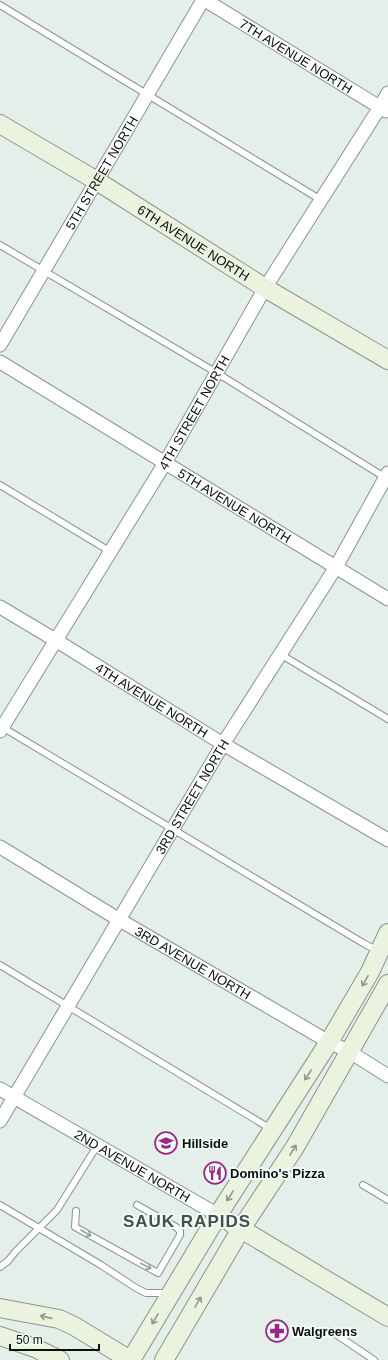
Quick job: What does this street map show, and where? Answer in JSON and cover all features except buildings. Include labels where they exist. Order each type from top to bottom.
[{"type":"main road","name":"6TH AVENUE NORTH","points":[[0,124],[97,181],[265,288],[388,360]]},
{"type":"main road","points":[[0,1308],[59,1319],[74,1326],[130,1360],[218,1215],[329,1042],[370,972],[388,933]]},
{"type":"main road","points":[[164,1360],[241,1229],[295,1147],[388,984]]},
{"type":"main road","name":"2ND AVENUE NORTH","points":[[218,1215],[388,1317]]},
{"type":"main road","points":[[0,1336],[35,1348],[60,1360]]},
{"type":"street","name":"5TH STREET NORTH","points":[[0,345],[204,0]]},
{"type":"street","name":"7TH AVENUE NORTH","points":[[204,0],[384,110]]},
{"type":"street","name":"4TH STREET NORTH","points":[[1,728],[57,641],[166,462],[265,288],[321,200],[384,110],[388,93]]},
{"type":"street","name":"5TH AVENUE NORTH","points":[[0,362],[388,599]]},
{"type":"street","name":"3RD STREET NORTH","points":[[0,1122],[118,919],[223,744],[336,567],[387,477]]},
{"type":"street","name":"4TH AVENUE NORTH","points":[[0,607],[223,744],[388,840]]},
{"type":"street","name":"3RD AVENUE NORTH","points":[[0,847],[118,919],[329,1042],[350,1052],[388,1076]]},
{"type":"street","name":"2ND AVENUE NORTH","points":[[0,1089],[218,1215]]},
{"type":"lane","points":[[0,6],[321,200]]},
{"type":"lane","points":[[0,245],[217,373],[387,477]]},
{"type":"lane","points":[[0,485],[111,552]]},
{"type":"lane","points":[[280,654],[388,720]]},
{"type":"lane","points":[[1,728],[379,952]]},
{"type":"lane","points":[[0,966],[273,1130]]},
{"type":"lane","points":[[0,1267],[8,1261],[56,1210],[97,1146]]},
{"type":"lane","points":[[363,1185],[388,1200]]},
{"type":"lane","points":[[0,1205],[101,1264],[136,1288],[146,1293],[172,1292]]},
{"type":"lane","points":[[76,1211],[75,1227],[158,1273],[180,1235],[180,1231],[176,1227],[137,1205]]},
{"type":"lane","points":[[331,1331],[374,1360]]},
{"type":"place","name":"Hillside","points":[[166,1143]]},
{"type":"place","name":"Domino's Pizza","points":[[215,1173]]},
{"type":"place","name":"Walgreens","points":[[277,1331]]},
{"type":"district","name":"SAUK RAPIDS","points":[[187,1221]]}]
